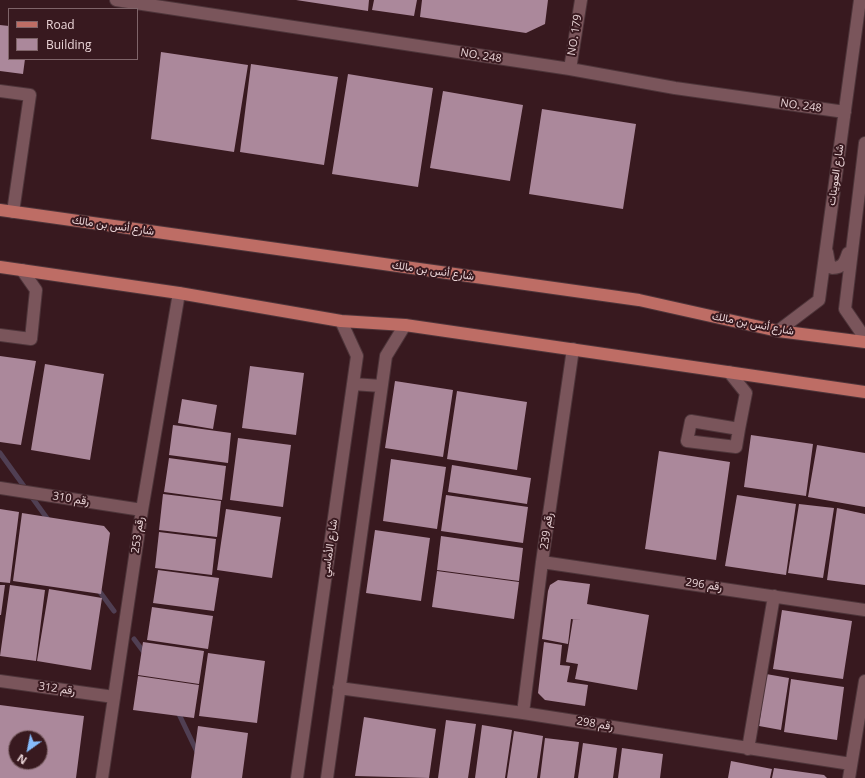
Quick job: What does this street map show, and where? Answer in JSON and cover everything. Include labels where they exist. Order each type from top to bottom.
[{"type":"main road","name":"شارع أنس بن مالك","points":[[0,210],[639,300],[778,331],[865,342]]},
{"type":"main road","points":[[0,267],[179,293],[341,320],[405,325],[865,392]]},
{"type":"street","name":"NO. 248","points":[[116,0],[570,69],[675,88],[845,112]]},
{"type":"street","name":"NO. 179","points":[[570,69],[580,0]]},
{"type":"street","name":"شارع العوينات","points":[[778,331],[819,300],[860,0]]},
{"type":"street","points":[[0,91],[30,95],[13,212]]},
{"type":"street","points":[[865,143],[845,308],[865,338]]},
{"type":"street","points":[[826,243],[829,263],[832,268],[838,268],[845,261],[852,243]]},
{"type":"street","points":[[0,335],[31,339],[36,290],[22,270]]},
{"type":"street","name":"رقم 253","points":[[102,778],[142,510],[179,293]]},
{"type":"street","name":"شارع الأماسي","points":[[297,778],[357,356],[341,320]]},
{"type":"street","points":[[327,778],[386,356],[405,325]]},
{"type":"street","name":"رقم 239","points":[[523,713],[542,562],[574,349]]},
{"type":"street","points":[[729,372],[746,393],[739,429]]},
{"type":"street","points":[[353,384],[381,386]]},
{"type":"street","name":"رقم 310","points":[[0,488],[142,510]]},
{"type":"street","name":"رقم 296","points":[[542,562],[865,610]]},
{"type":"street","points":[[748,749],[774,596]]},
{"type":"street","name":"رقم 312","points":[[0,681],[114,697]]},
{"type":"street","points":[[849,778],[865,681]]},
{"type":"street","name":"رقم 298","points":[[339,688],[523,713],[851,764]]},
{"type":"building","points":[[296,0],[369,0],[368,11]]},
{"type":"building","points":[[374,0],[417,0],[414,16],[372,10]]},
{"type":"building","points":[[422,0],[548,0],[545,24],[526,33],[420,17]]},
{"type":"building","points":[[0,25],[8,26],[8,60],[25,60],[23,74],[0,71]]},
{"type":"building","points":[[161,52],[248,65],[234,152],[151,139]]},
{"type":"building","points":[[251,64],[338,77],[324,165],[240,152]]},
{"type":"building","points":[[348,74],[433,88],[418,187],[332,174]]},
{"type":"building","points":[[443,91],[523,105],[510,181],[430,168]]},
{"type":"building","points":[[542,109],[636,124],[623,209],[529,194]]},
{"type":"building","points":[[0,356],[36,361],[21,445],[0,442]]},
{"type":"building","points":[[45,364],[104,374],[90,460],[31,450]]},
{"type":"building","points":[[250,366],[304,373],[296,435],[242,428]]},
{"type":"building","points":[[395,381],[453,390],[443,457],[385,448]]},
{"type":"building","points":[[457,391],[527,402],[517,470],[447,459]]},
{"type":"building","points":[[182,399],[217,405],[213,429],[178,423]]},
{"type":"building","points":[[173,425],[231,433],[228,463],[169,455]]},
{"type":"building","points":[[751,435],[813,444],[806,496],[744,487]]},
{"type":"building","points":[[238,438],[291,445],[283,507],[230,500]]},
{"type":"building","points":[[817,445],[865,453],[865,507],[808,497]]},
{"type":"building","points":[[659,451],[730,462],[716,560],[645,549]]},
{"type":"building","points":[[169,458],[226,466],[222,500],[164,492]]},
{"type":"building","points":[[391,459],[446,467],[437,529],[383,521]]},
{"type":"building","points":[[452,465],[531,478],[527,504],[448,492]]},
{"type":"building","points":[[163,494],[221,501],[217,537],[159,530]]},
{"type":"building","points":[[446,495],[528,507],[523,543],[441,531]]},
{"type":"building","points":[[737,495],[796,504],[786,575],[725,566]]},
{"type":"building","points":[[799,504],[834,508],[823,578],[788,573]]},
{"type":"building","points":[[837,508],[865,514],[865,585],[827,580]]},
{"type":"building","points":[[0,509],[19,512],[10,583],[0,582]]},
{"type":"building","points":[[226,509],[281,517],[272,578],[217,570]]},
{"type":"building","points":[[22,513],[104,526],[110,533],[101,594],[13,581]]},
{"type":"building","points":[[375,530],[430,538],[421,601],[366,593]]},
{"type":"building","points":[[159,532],[216,539],[212,575],[155,568]]},
{"type":"building","points":[[441,536],[523,548],[519,581],[437,570]]},
{"type":"building","points":[[158,570],[219,578],[214,611],[153,603]]},
{"type":"building","points":[[437,571],[519,582],[514,619],[432,607]]},
{"type":"building","points":[[558,580],[590,584],[587,604],[649,615],[637,690],[575,679],[578,664],[566,662],[573,619],[571,619],[568,644],[542,639],[548,591],[550,585]]},
{"type":"building","points":[[0,585],[5,585],[1,615],[0,615]]},
{"type":"building","points":[[10,585],[45,590],[36,661],[0,656]]},
{"type":"building","points":[[49,589],[102,598],[91,670],[37,661]]},
{"type":"building","points":[[152,607],[213,616],[208,649],[147,640]]},
{"type":"building","points":[[782,610],[852,621],[843,679],[773,669]]},
{"type":"building","points":[[143,642],[204,651],[199,684],[138,675]]},
{"type":"building","points":[[544,642],[562,645],[560,665],[570,666],[567,682],[588,685],[585,706],[545,700],[538,693]]},
{"type":"building","points":[[208,653],[265,661],[257,723],[199,716]]},
{"type":"building","points":[[766,674],[789,678],[781,730],[759,726]]},
{"type":"building","points":[[138,676],[199,685],[194,718],[133,710]]},
{"type":"building","points":[[791,679],[844,687],[837,740],[784,732]]},
{"type":"building","points":[[0,705],[84,716],[76,778],[0,778]]},
{"type":"building","points":[[364,717],[436,729],[429,778],[355,776]]},
{"type":"building","points":[[446,720],[476,724],[468,778],[438,778]]},
{"type":"building","points":[[482,725],[512,730],[505,778],[475,778]]},
{"type":"building","points":[[198,726],[248,733],[242,778],[191,778]]},
{"type":"building","points":[[514,731],[543,736],[537,778],[507,778]]},
{"type":"building","points":[[545,738],[579,742],[574,778],[540,778]]},
{"type":"building","points":[[583,743],[617,748],[613,778],[578,778]]},
{"type":"building","points":[[622,748],[663,754],[660,778],[618,778]]},
{"type":"building","points":[[731,761],[772,769],[770,778],[728,778]]},
{"type":"building","points":[[774,768],[824,775],[827,778],[772,778]]},
{"type":"waterway","points":[[0,453],[49,521]]},
{"type":"waterway","points":[[97,588],[114,611]]},
{"type":"waterway","points":[[134,639],[146,655]]},
{"type":"waterway","points":[[177,710],[198,754]]}]
